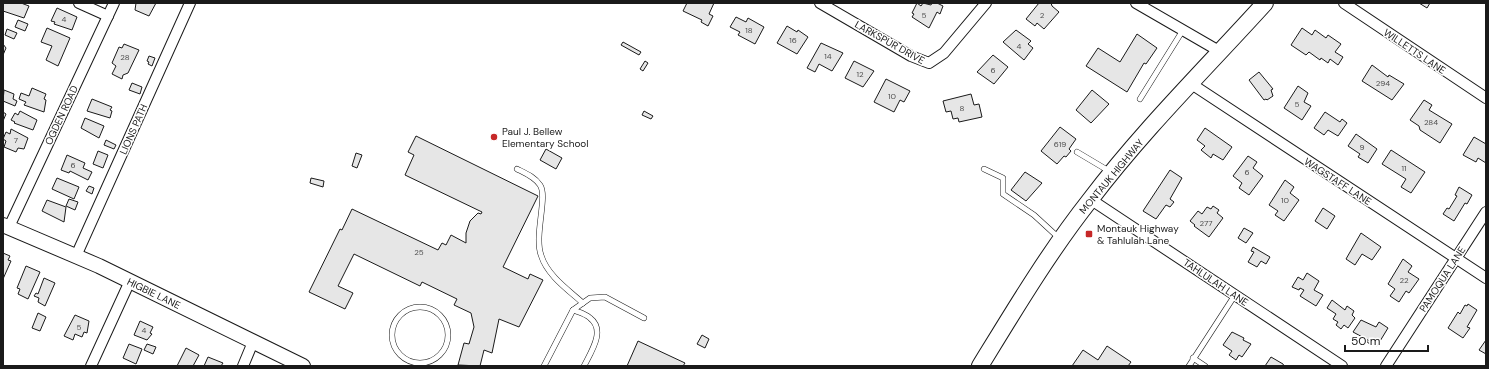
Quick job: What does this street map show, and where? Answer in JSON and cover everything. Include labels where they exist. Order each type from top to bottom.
[{"type":"main road","name":"MONTAUK HIGHWAY","points":[[980,366],[1060,239],[1090,199],[1190,83],[1265,3]]},
{"type":"main road","name":"HIGBIE LANE","points":[[6,226],[130,281],[303,366]]},
{"type":"street","points":[[79,3],[108,16]]},
{"type":"street","name":"OGDEN ROAD","points":[[6,226],[114,3]]},
{"type":"street","name":"LIONS PATH","points":[[76,256],[190,3]]},
{"type":"street","name":"LARKSPUR DRIVE","points":[[820,3],[911,56],[929,63],[944,53],[986,3]]},
{"type":"street","points":[[1136,3],[1219,51]]},
{"type":"street","name":"WILLETTS LANE","points":[[1344,3],[1486,98]]},
{"type":"street","name":"WAGSTAFF LANE","points":[[1190,83],[1486,278]]},
{"type":"street","name":"TAHLULAH LANE","points":[[1090,199],[1342,366]]},
{"type":"street","name":"PAMOQUA LANE","points":[[1386,366],[1486,212]]},
{"type":"street","points":[[91,366],[130,281]]},
{"type":"street","points":[[243,366],[253,342]]},
{"type":"lane","points":[[1140,99],[1183,30]]},
{"type":"lane","points":[[1077,152],[1111,173]]},
{"type":"lane","points":[[518,169],[535,179],[541,186],[544,195],[538,232],[540,253],[544,264],[560,284],[583,303]]},
{"type":"lane","points":[[984,170],[1003,178],[1003,194],[1034,216],[1060,239]]},
{"type":"lane","points":[[1188,366],[1235,295]]},
{"type":"lane","points":[[544,366],[573,310],[590,298],[605,297],[644,318]]},
{"type":"lane","points":[[419,306],[429,308],[436,312],[445,322],[448,335],[447,344],[442,352],[428,362],[409,364],[396,349],[392,340],[392,330],[395,321],[409,308],[419,306]]},
{"type":"lane","points":[[573,310],[590,318],[596,326],[598,338],[584,366]]},
{"type":"lane","points":[[1193,358],[1205,366]]},
{"type":"building","points":[[3,3],[21,3],[29,6],[24,18],[3,11]]},
{"type":"building","points":[[136,3],[156,3],[149,16],[135,10]]},
{"type":"building","points":[[687,3],[714,3],[709,14],[713,16],[708,26],[701,22],[702,20],[683,11]]},
{"type":"building","points":[[917,3],[921,6],[923,3],[931,5],[932,3],[937,3],[943,6],[940,14],[937,12],[929,28],[912,17],[914,14],[912,13]]},
{"type":"building","points":[[1039,3],[1051,3],[1052,6],[1059,12],[1044,29],[1037,23],[1035,26],[1026,19]]},
{"type":"building","points":[[1419,3],[1430,3],[1427,8]]},
{"type":"building","points":[[57,8],[77,17],[72,30],[54,24],[55,22],[51,21]]},
{"type":"building","points":[[736,17],[746,22],[748,18],[764,27],[755,44],[738,35],[740,32],[730,27]]},
{"type":"building","points":[[18,20],[28,24],[25,31],[15,27]]},
{"type":"building","points":[[787,26],[797,32],[798,30],[808,37],[797,54],[777,43]]},
{"type":"building","points":[[47,28],[70,38],[58,66],[46,60],[52,46],[41,42]]},
{"type":"building","points":[[1302,28],[1312,35],[1315,30],[1326,38],[1328,35],[1341,44],[1335,52],[1343,57],[1338,65],[1330,59],[1328,63],[1321,58],[1320,60],[1309,52],[1306,55],[1291,45]]},
{"type":"building","points":[[7,29],[17,33],[14,39],[5,35]]},
{"type":"building","points":[[1016,30],[1031,41],[1028,44],[1033,48],[1024,60],[1003,42]]},
{"type":"building","points":[[1137,34],[1157,48],[1146,64],[1144,63],[1127,92],[1086,66],[1098,48],[1120,62]]},
{"type":"building","points":[[623,42],[641,52],[639,55],[621,45]]},
{"type":"building","points":[[821,43],[843,53],[832,71],[819,64],[815,72],[807,68]]},
{"type":"building","points":[[3,44],[6,48],[3,55]]},
{"type":"building","points":[[124,44],[139,50],[128,73],[123,75],[122,79],[112,74],[116,66],[112,63],[119,47],[122,48]]},
{"type":"building","points":[[993,55],[1008,67],[994,84],[977,72]]},
{"type":"building","points":[[149,56],[155,58],[152,66],[148,64],[149,62],[147,61]]},
{"type":"building","points":[[645,61],[648,63],[643,71],[640,69]]},
{"type":"building","points":[[854,61],[874,71],[863,87],[845,78]]},
{"type":"building","points":[[1372,65],[1388,77],[1389,75],[1404,84],[1392,100],[1362,81]]},
{"type":"building","points":[[1259,72],[1273,89],[1271,90],[1273,96],[1267,100],[1264,100],[1249,80]]},
{"type":"building","points":[[886,79],[910,91],[904,102],[900,100],[894,112],[874,102]]},
{"type":"building","points":[[132,83],[142,87],[140,94],[129,90]]},
{"type":"building","points":[[1298,86],[1308,93],[1304,102],[1311,106],[1302,120],[1284,108]]},
{"type":"building","points":[[32,88],[46,94],[44,99],[46,100],[44,112],[24,105],[26,102],[19,99],[21,93],[29,96]]},
{"type":"building","points":[[4,90],[14,94],[13,99],[17,101],[15,106],[3,101]]},
{"type":"building","points":[[1092,90],[1109,104],[1091,123],[1076,110]]},
{"type":"building","points":[[971,94],[974,105],[979,104],[982,117],[959,122],[958,118],[953,119],[951,111],[946,112],[943,101]]},
{"type":"building","points":[[92,99],[112,107],[110,110],[112,111],[110,118],[87,111]]},
{"type":"building","points":[[1424,100],[1432,105],[1429,110],[1452,124],[1440,143],[1420,130],[1419,126],[1410,120]]},
{"type":"building","points":[[20,111],[37,120],[33,130],[14,123],[15,122],[11,120],[15,113],[18,115]]},
{"type":"building","points":[[644,111],[653,116],[651,119],[642,115]]},
{"type":"building","points":[[3,112],[6,114],[3,121]]},
{"type":"building","points":[[1325,112],[1340,122],[1342,119],[1347,123],[1338,136],[1328,130],[1324,135],[1314,128]]},
{"type":"building","points":[[85,118],[104,126],[99,138],[81,128]]},
{"type":"building","points":[[1060,127],[1076,139],[1069,149],[1071,151],[1057,164],[1041,151]]},
{"type":"building","points":[[1205,128],[1232,147],[1223,160],[1213,154],[1211,158],[1201,150],[1205,146],[1197,140]]},
{"type":"building","points":[[11,129],[28,138],[24,149],[18,148],[16,152],[4,147],[6,141],[3,139],[6,132],[10,134]]},
{"type":"building","points":[[1356,134],[1377,149],[1368,163],[1358,157],[1360,154],[1348,146]]},
{"type":"building","points":[[416,136],[538,196],[503,267],[528,279],[530,274],[543,280],[519,327],[499,319],[492,353],[484,350],[480,366],[458,365],[464,343],[469,344],[474,327],[471,313],[454,305],[457,299],[422,282],[420,286],[354,254],[338,286],[353,293],[345,309],[309,292],[340,229],[342,230],[352,209],[438,250],[442,243],[446,245],[451,235],[466,243],[466,233],[470,221],[478,213],[481,214],[482,212],[405,175],[414,155],[408,152]]},
{"type":"building","points":[[1474,137],[1486,144],[1486,163],[1478,158],[1476,162],[1463,155]]},
{"type":"building","points":[[106,140],[116,145],[114,149],[104,145]]},
{"type":"building","points":[[546,149],[562,158],[556,169],[540,160]]},
{"type":"building","points":[[1391,150],[1425,172],[1411,193],[1401,187],[1406,179],[1382,164]]},
{"type":"building","points":[[98,151],[108,155],[103,168],[93,164]]},
{"type":"building","points":[[356,153],[362,155],[357,168],[352,166]]},
{"type":"building","points":[[67,155],[85,163],[83,168],[92,172],[88,180],[70,171],[69,173],[61,170]]},
{"type":"building","points":[[1248,156],[1257,162],[1253,168],[1263,176],[1249,195],[1239,188],[1242,183],[1233,176]]},
{"type":"building","points":[[1170,170],[1182,178],[1170,199],[1174,202],[1170,207],[1166,205],[1156,219],[1143,211]]},
{"type":"building","points":[[1025,172],[1042,183],[1026,201],[1011,190]]},
{"type":"building","points":[[57,178],[79,187],[74,199],[52,189]]},
{"type":"building","points":[[311,178],[324,181],[323,187],[310,183]]},
{"type":"building","points":[[1285,180],[1294,187],[1290,193],[1299,200],[1284,221],[1275,215],[1278,211],[1269,205]]},
{"type":"building","points":[[89,186],[94,188],[92,194],[86,191]]},
{"type":"building","points":[[1459,187],[1472,195],[1467,204],[1465,203],[1454,221],[1443,214],[1447,208],[1449,209],[1457,196],[1455,195]]},
{"type":"building","points":[[69,199],[78,202],[75,210],[66,206]]},
{"type":"building","points":[[47,200],[66,207],[64,222],[42,211]]},
{"type":"building","points":[[1213,206],[1219,210],[1217,213],[1223,218],[1209,237],[1194,226],[1195,225],[1190,221],[1198,211],[1202,214],[1207,207],[1211,209]]},
{"type":"building","points":[[1323,208],[1335,216],[1327,229],[1315,221]]},
{"type":"building","points":[[1244,228],[1253,233],[1246,243],[1238,238]]},
{"type":"building","points":[[1361,233],[1381,247],[1372,260],[1362,254],[1355,265],[1346,259]]},
{"type":"building","points":[[1253,247],[1270,257],[1266,264],[1261,261],[1257,267],[1248,262],[1254,252],[1251,251]]},
{"type":"building","points":[[3,253],[10,256],[8,260],[11,261],[3,279]]},
{"type":"building","points":[[1403,259],[1412,266],[1408,272],[1419,279],[1409,293],[1406,291],[1399,302],[1390,296],[1395,289],[1388,284]]},
{"type":"building","points":[[26,266],[40,272],[28,299],[18,294],[20,289],[17,288]]},
{"type":"building","points":[[1307,273],[1319,281],[1314,290],[1323,295],[1316,306],[1300,296],[1304,290],[1300,288],[1299,290],[1292,287],[1298,277],[1303,280]]},
{"type":"building","points":[[44,278],[55,283],[45,306],[38,302],[39,298],[34,296],[36,293],[38,294]]},
{"type":"building","points":[[1332,300],[1345,310],[1347,306],[1354,311],[1352,315],[1355,318],[1348,328],[1344,325],[1341,329],[1336,325],[1338,322],[1333,319],[1336,314],[1327,308]]},
{"type":"building","points":[[1468,304],[1477,310],[1467,327],[1470,328],[1463,338],[1448,328],[1458,312],[1460,314],[1465,305],[1467,306]]},
{"type":"building","points":[[38,313],[46,317],[40,331],[32,328]]},
{"type":"building","points":[[75,315],[89,321],[87,333],[84,332],[82,337],[75,334],[73,340],[64,336]]},
{"type":"building","points":[[1361,320],[1376,327],[1379,322],[1388,328],[1377,346],[1371,342],[1370,344],[1367,342],[1368,340],[1353,332]]},
{"type":"building","points":[[140,321],[153,327],[150,333],[152,334],[147,340],[134,335]]},
{"type":"building","points":[[1232,332],[1244,338],[1243,340],[1251,344],[1242,357],[1239,355],[1236,360],[1229,355],[1232,351],[1223,345]]},
{"type":"building","points":[[702,335],[709,339],[705,348],[697,344]]},
{"type":"building","points":[[1486,340],[1486,354],[1479,350]]},
{"type":"building","points":[[638,341],[685,363],[683,366],[627,366]]},
{"type":"building","points":[[129,344],[142,349],[136,364],[123,358]]},
{"type":"building","points":[[147,344],[156,347],[153,354],[144,350]]},
{"type":"building","points":[[1107,346],[1131,362],[1128,366],[1072,366],[1083,350],[1098,360]]},
{"type":"building","points":[[186,348],[199,355],[193,366],[177,366]]},
{"type":"building","points":[[208,357],[223,363],[221,366],[204,366]]},
{"type":"building","points":[[1271,357],[1283,364],[1284,366],[1265,366]]},
{"type":"place","name":"Paul J. Bellew Elementary School","points":[[494,137]]},
{"type":"place","name":"Montauk Highway & Tahlulah Lane","points":[[1089,234]]}]
